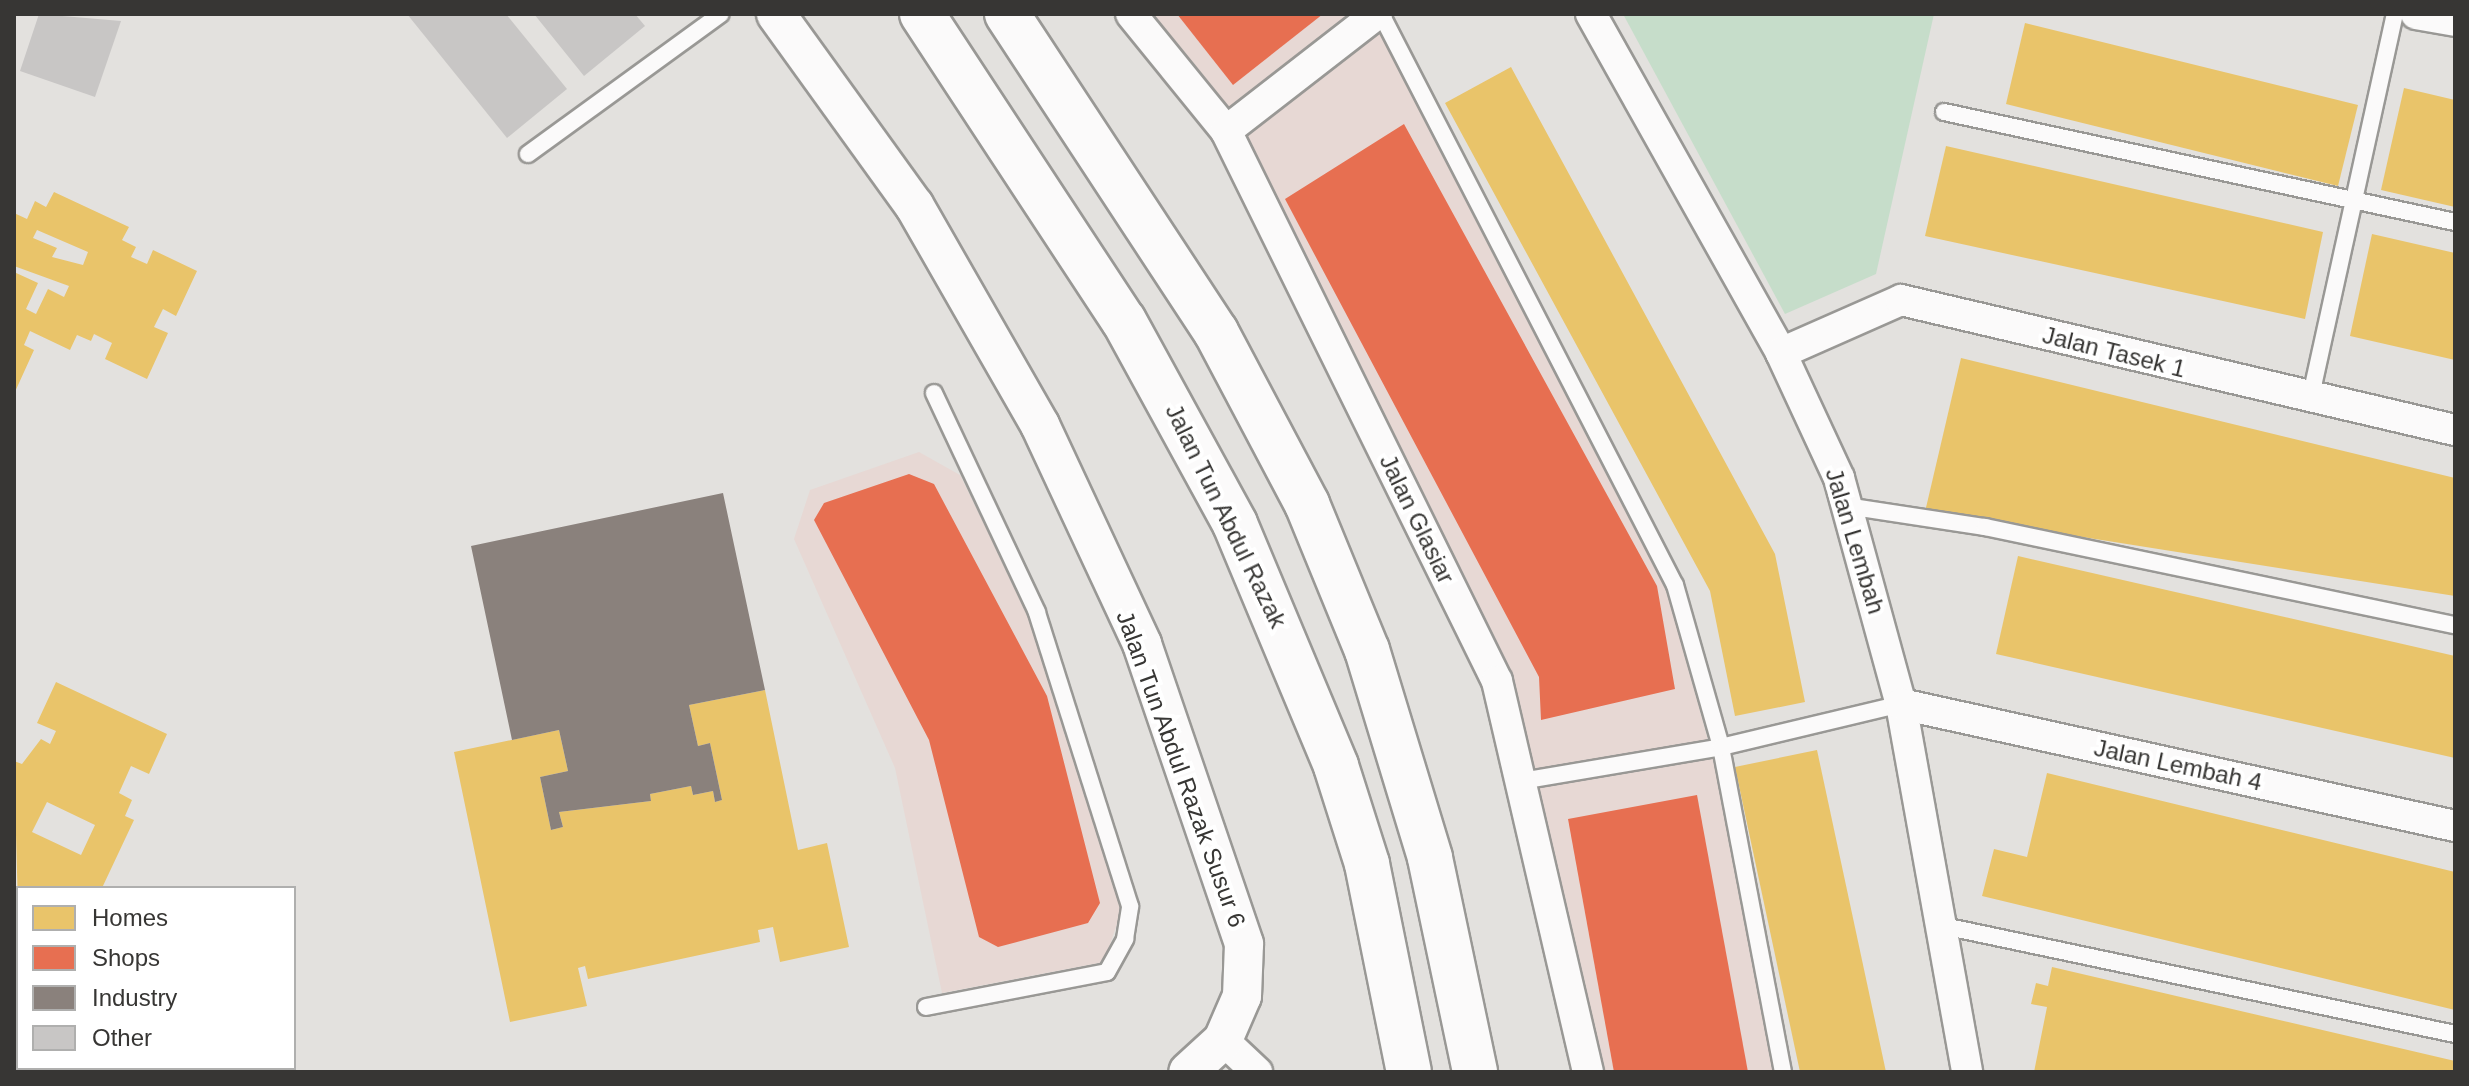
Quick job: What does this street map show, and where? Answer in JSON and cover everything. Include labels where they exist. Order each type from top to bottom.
[{"type":"highway","name":"Jalan Tun Abdul Razak","points":[[922,14],[1124,321],[1235,524],[1309,692],[1363,850],[1409,1072]]},
{"type":"highway","points":[[1007,14],[1216,332],[1307,504],[1367,650],[1430,858],[1475,1072]]},
{"type":"street","name":"Jalan Tun Abdul Razak Susur 6","points":[[776,14],[914,205],[1040,425],[1142,644],[1244,944],[1242,996],[1223,1040]]},
{"type":"street","name":"Jalan Glasiar","points":[[1131,14],[1226,131],[1497,681],[1588,1072]]},
{"type":"street","points":[[1226,131],[1379,14]]},
{"type":"street","name":"Jalan Lembah","points":[[1591,14],[1781,353],[1847,506],[1901,704],[1967,1072]]},
{"type":"street","points":[[2416,14],[2455,21]]},
{"type":"street","name":"Jalan Tasek 1","points":[[1781,353],[1901,300],[2310,400],[2455,430]]},
{"type":"street","name":"Jalan Lembah 4","points":[[1901,704],[2455,826]]},
{"type":"street","points":[[1188,1072],[1223,1040],[1257,1072]]},
{"type":"lane","points":[[528,154],[721,14]]},
{"type":"lane","points":[[1379,14],[1675,585],[1721,747],[1783,1072]]},
{"type":"lane","points":[[2310,400],[2357,198],[2395,14]]},
{"type":"lane","points":[[1944,112],[2357,198],[2455,222]]},
{"type":"lane","points":[[926,1007],[1107,972],[1125,939],[1130,906],[1037,612],[934,393]]},
{"type":"lane","points":[[1847,506],[1985,527],[2455,625]]},
{"type":"lane","points":[[1521,781],[1721,747],[1901,704]]},
{"type":"lane","points":[[1939,925],[2455,1034]]},
{"type":"shaded area","points":[[1151,14],[1370,14],[1667,589],[1713,759],[1774,1072],[1599,1072],[1508,673],[1229,109]]},
{"type":"shaded area","points":[[919,452],[960,475],[1032,622],[1121,912],[1104,962],[942,993],[895,768],[794,539],[810,490]]},
{"type":"green space","points":[[1623,14],[1934,14],[1876,274],[1785,314]]},
{"type":"building: Homes","points":[[2025,23],[2358,105],[2338,186],[2006,104]]},
{"type":"building: Homes","points":[[1511,67],[1775,554],[1805,702],[1735,716],[1710,591],[1445,103]]},
{"type":"building: Homes","points":[[2404,88],[2455,100],[2455,207],[2381,190]]},
{"type":"building: Homes","points":[[1946,146],[2323,232],[2305,319],[1925,236]]},
{"type":"building: Homes","points":[[54,192],[129,227],[122,240],[136,247],[131,257],[147,264],[153,250],[197,271],[176,316],[163,309],[154,327],[168,333],[147,379],[105,359],[112,343],[94,334],[91,341],[77,335],[70,350],[30,331],[24,345],[34,350],[14,394],[14,272],[38,283],[26,309],[36,314],[48,289],[64,297],[69,286],[14,266],[14,213],[27,219],[35,201],[46,207]],"holes":[[[37,230],[88,252],[83,265],[52,257],[57,248],[33,238]]]},
{"type":"building: Homes","points":[[2372,234],[2455,253],[2455,360],[2350,336]]},
{"type":"building: Homes","points":[[1961,358],[2455,478],[2455,596],[1925,512]]},
{"type":"building: Homes","points":[[2018,556],[2455,656],[2455,758],[1996,654]]},
{"type":"building: Homes","points":[[56,682],[167,734],[149,774],[131,766],[119,793],[132,800],[125,816],[134,820],[103,886],[17,886],[14,761],[22,764],[41,739],[50,744],[56,731],[37,723]],"holes":[[[47,802],[95,825],[81,855],[32,832]]]},
{"type":"building: Homes","points":[[765,690],[798,850],[827,843],[849,947],[780,962],[773,927],[758,930],[760,942],[588,979],[585,966],[578,968],[587,1006],[510,1022],[454,752],[559,730],[568,771],[540,777],[551,830],[563,827],[559,812],[651,801],[650,794],[691,786],[693,795],[713,791],[715,802],[722,800],[710,743],[698,746],[689,705]]},
{"type":"building: Homes","points":[[1817,750],[1886,1072],[1800,1072],[1735,767]]},
{"type":"building: Homes","points":[[2047,773],[2455,872],[2455,1010],[1982,896],[1994,849],[2027,857]]},
{"type":"building: Homes","points":[[14,944],[16,978],[14,1011]]},
{"type":"building: Homes","points":[[2052,967],[2455,1061],[2455,1072],[2034,1072],[2047,1007],[2031,1004],[2036,983],[2048,986]]},
{"type":"building: Shops","points":[[1177,14],[1323,14],[1233,85]]},
{"type":"building: Shops","points":[[1404,124],[1657,586],[1675,689],[1541,720],[1539,677],[1285,199]]},
{"type":"building: Shops","points":[[909,474],[934,484],[1047,696],[1100,903],[1088,923],[998,947],[979,937],[929,740],[814,520],[824,503]]},
{"type":"building: Shops","points":[[1697,795],[1748,1072],[1614,1072],[1568,819]]},
{"type":"building: Industry","points":[[723,493],[765,690],[689,705],[698,746],[710,743],[722,800],[715,802],[713,791],[693,795],[691,786],[650,794],[651,801],[559,812],[563,827],[551,830],[540,777],[568,771],[559,730],[512,740],[471,546]]},
{"type":"building: Other","points":[[39,14],[121,21],[95,97],[20,71]]},
{"type":"building: Other","points":[[407,14],[506,14],[567,89],[507,138]]},
{"type":"building: Other","points":[[534,14],[635,14],[645,26],[584,76]]}]
